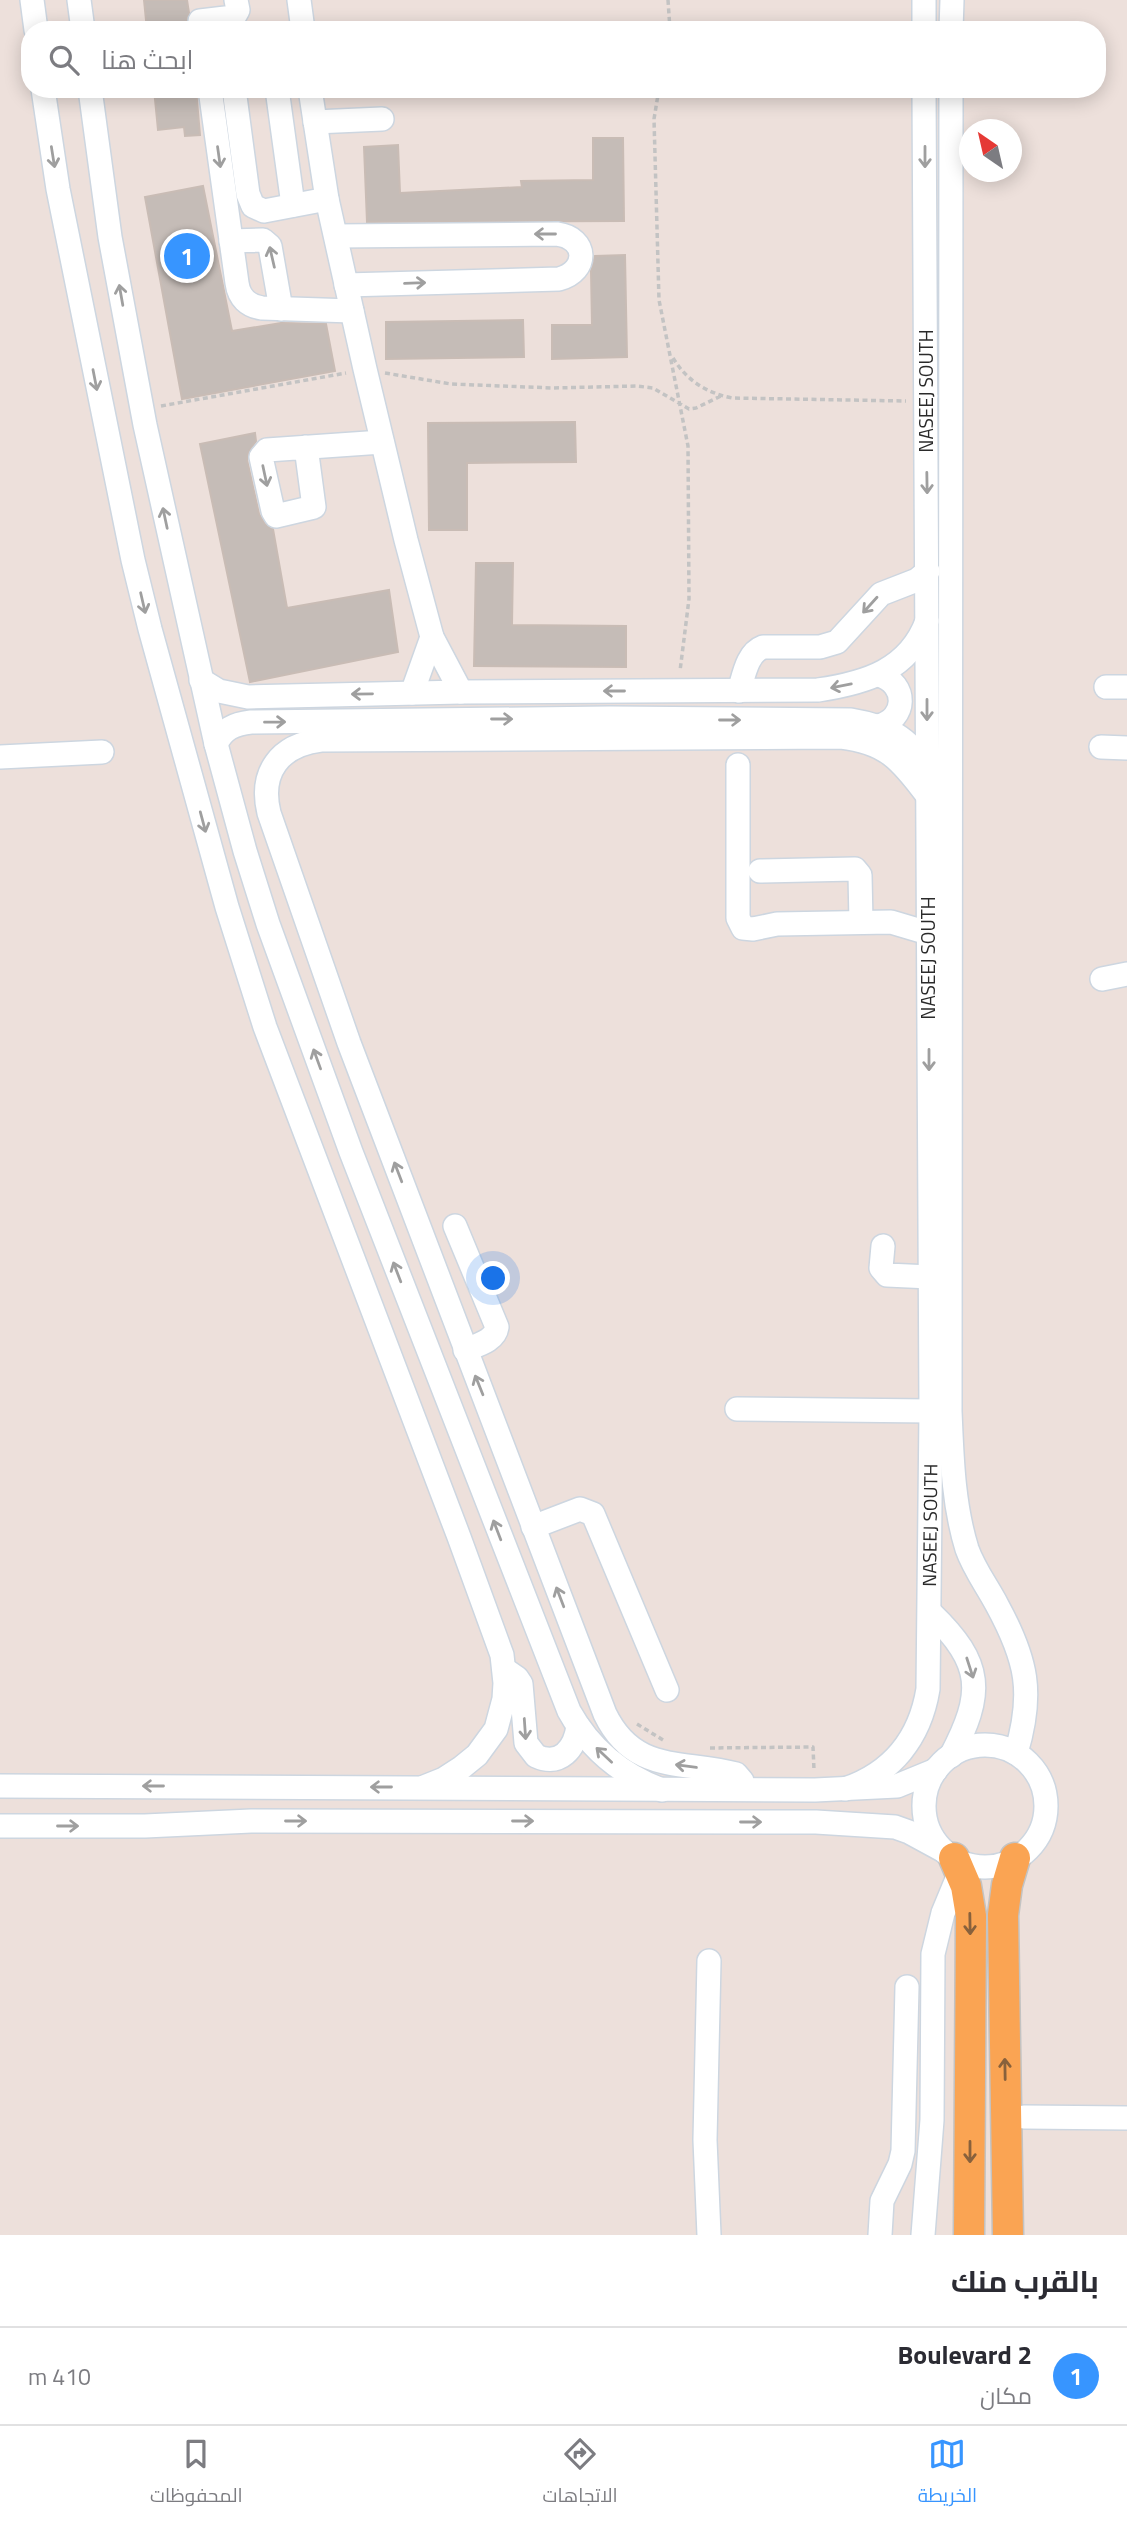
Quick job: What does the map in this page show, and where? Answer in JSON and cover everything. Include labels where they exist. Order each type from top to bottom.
[{"type":"main road","points":[[1008,2235],[1003,1915],[1007,1885],[1015,1858]]},
{"type":"main road","points":[[953,1861],[971,1916],[969,2235]]},
{"type":"street","points":[[32,0],[35,21]]},
{"type":"street","points":[[79,0],[82,21]]},
{"type":"street","points":[[200,17],[234,17],[238,10],[236,0]]},
{"type":"street","points":[[299,0],[302,21]]},
{"type":"street","points":[[924,0],[924,21]]},
{"type":"street","points":[[951,21],[952,0]]},
{"type":"street","points":[[44,98],[58,189],[133,560],[227,907],[265,1027],[499,1641],[505,1691],[495,1729],[487,1743],[461,1769],[424,1787]]},
{"type":"street","points":[[91,98],[110,237],[139,398],[216,744],[244,851],[268,924],[351,1152],[569,1711],[578,1726],[613,1763],[636,1779],[662,1790]]},
{"type":"street","points":[[211,98],[241,296],[256,307],[352,311]]},
{"type":"street","points":[[235,98],[250,201],[264,211],[327,198]]},
{"type":"street","points":[[278,98],[293,205]]},
{"type":"street","points":[[311,98],[327,198],[382,442],[432,637],[461,692]]},
{"type":"street","name":"NASEEJ SOUTH","points":[[845,1789],[871,1778],[894,1762],[918,1727],[928,1689],[931,1613],[931,1411],[924,98]]},
{"type":"street","points":[[951,98],[952,1460],[958,1512],[968,1552],[1017,1648],[1026,1680],[1026,1717],[1016,1753]]},
{"type":"street","points":[[315,122],[382,119]]},
{"type":"street","points":[[335,236],[557,234],[567,236],[580,250],[581,260],[577,270],[559,279],[346,285]]},
{"type":"street","points":[[231,241],[263,240],[270,246],[281,309]]},
{"type":"street","points":[[306,446],[382,442]]},
{"type":"street","points":[[739,691],[755,651],[763,648],[820,647],[837,642],[881,594],[916,580],[928,571]]},
{"type":"street","points":[[201,680],[219,691],[238,696],[818,690],[844,687],[879,675],[910,652],[928,618]]},
{"type":"street","points":[[412,693],[432,637]]},
{"type":"street","points":[[878,726],[891,721],[900,709],[901,701],[898,687],[887,677],[879,675]]},
{"type":"street","points":[[238,696],[233,700],[230,713],[239,723]]},
{"type":"street","points":[[216,744],[225,732],[239,723],[610,719],[851,720],[878,726],[910,744],[927,769]]},
{"type":"street","points":[[581,740],[610,719]]},
{"type":"street","points":[[427,720],[443,739]]},
{"type":"street","points":[[744,1789],[736,1774],[653,1761],[634,1751],[617,1736],[605,1714],[349,1043],[269,813],[265,793],[267,782],[270,772],[283,755],[312,741],[678,737],[853,739],[876,745],[896,757],[927,794]]},
{"type":"street","points":[[1101,747],[1127,748]]},
{"type":"street","points":[[0,757],[102,752]]},
{"type":"street","points":[[738,765],[740,925],[747,929],[777,924],[891,922],[928,933]]},
{"type":"street","points":[[760,871],[855,869],[860,875],[861,922]]},
{"type":"street","points":[[1102,979],[1127,974]]},
{"type":"street","points":[[296,1000],[349,1043]]},
{"type":"street","points":[[455,1226],[497,1327],[496,1333],[490,1339],[465,1350]]},
{"type":"street","points":[[883,1246],[881,1268],[887,1275],[930,1277]]},
{"type":"street","points":[[415,1317],[433,1266]]},
{"type":"street","points":[[737,1409],[931,1411]]},
{"type":"street","points":[[455,1420],[506,1454]]},
{"type":"street","points":[[533,1527],[580,1509],[593,1514],[667,1690]]},
{"type":"street","points":[[931,1613],[960,1646],[973,1679],[970,1716],[925,1793],[925,1819],[935,1842],[953,1861]]},
{"type":"street","points":[[504,1669],[521,1684],[526,1743],[536,1756],[551,1760],[566,1754],[575,1742],[578,1726]]},
{"type":"street","points":[[0,1786],[845,1789],[897,1786],[923,1777],[976,1745],[1003,1747],[1016,1753],[1035,1770],[1045,1793],[1046,1806],[1045,1818],[1034,1842],[1003,1864],[978,1867],[953,1861],[909,1832],[881,1825],[816,1822],[251,1821],[145,1826],[0,1826]]},
{"type":"street","points":[[251,1821],[252,1786]]},
{"type":"street","points":[[923,2235],[932,2120],[933,1954],[953,1861]]},
{"type":"street","points":[[709,1961],[705,2140],[709,2235]]},
{"type":"street","points":[[880,2235],[882,2201],[900,2164],[903,2151],[907,1987]]},
{"type":"street","points":[[1024,2117],[1127,2118]]},
{"type":"path","points":[[668,0],[669,21]]},
{"type":"path","points":[[658,98],[654,119],[658,285],[661,316],[688,446],[691,562],[679,691]]},
{"type":"path","points":[[671,354],[697,384],[722,396],[743,399],[926,401]]},
{"type":"path","points":[[139,398],[162,406],[365,369],[462,385],[653,388],[682,407],[696,408],[722,396]]},
{"type":"path","points":[[617,1736],[631,1721],[651,1731],[666,1743]]},
{"type":"path","points":[[709,1748],[813,1747],[815,1790]]},
{"type":"building","points":[[144,0],[187,0],[189,13],[186,21],[146,21]]},
{"type":"building","points":[[155,98],[197,98],[200,135],[185,136],[184,127],[158,130]]},
{"type":"building","points":[[593,138],[623,138],[624,221],[367,222],[364,147],[398,145],[400,193],[522,187],[521,181],[593,180]]},
{"type":"building","points":[[203,186],[232,331],[281,323],[326,324],[335,371],[182,399],[145,197]]},
{"type":"building","points":[[625,255],[627,357],[552,359],[552,325],[592,325],[591,271],[595,256]]},
{"type":"building","points":[[523,320],[524,357],[386,359],[386,322]]},
{"type":"building","points":[[575,422],[576,462],[467,463],[467,530],[429,530],[428,423]]},
{"type":"building","points":[[255,433],[256,441],[247,460],[259,514],[265,524],[273,529],[287,608],[389,590],[398,652],[250,682],[200,444]]},
{"type":"building","points":[[476,563],[513,563],[512,625],[626,626],[626,667],[474,666]]},
{"type":"place","name":"Boulevard 2","points":[[187,256]]}]
